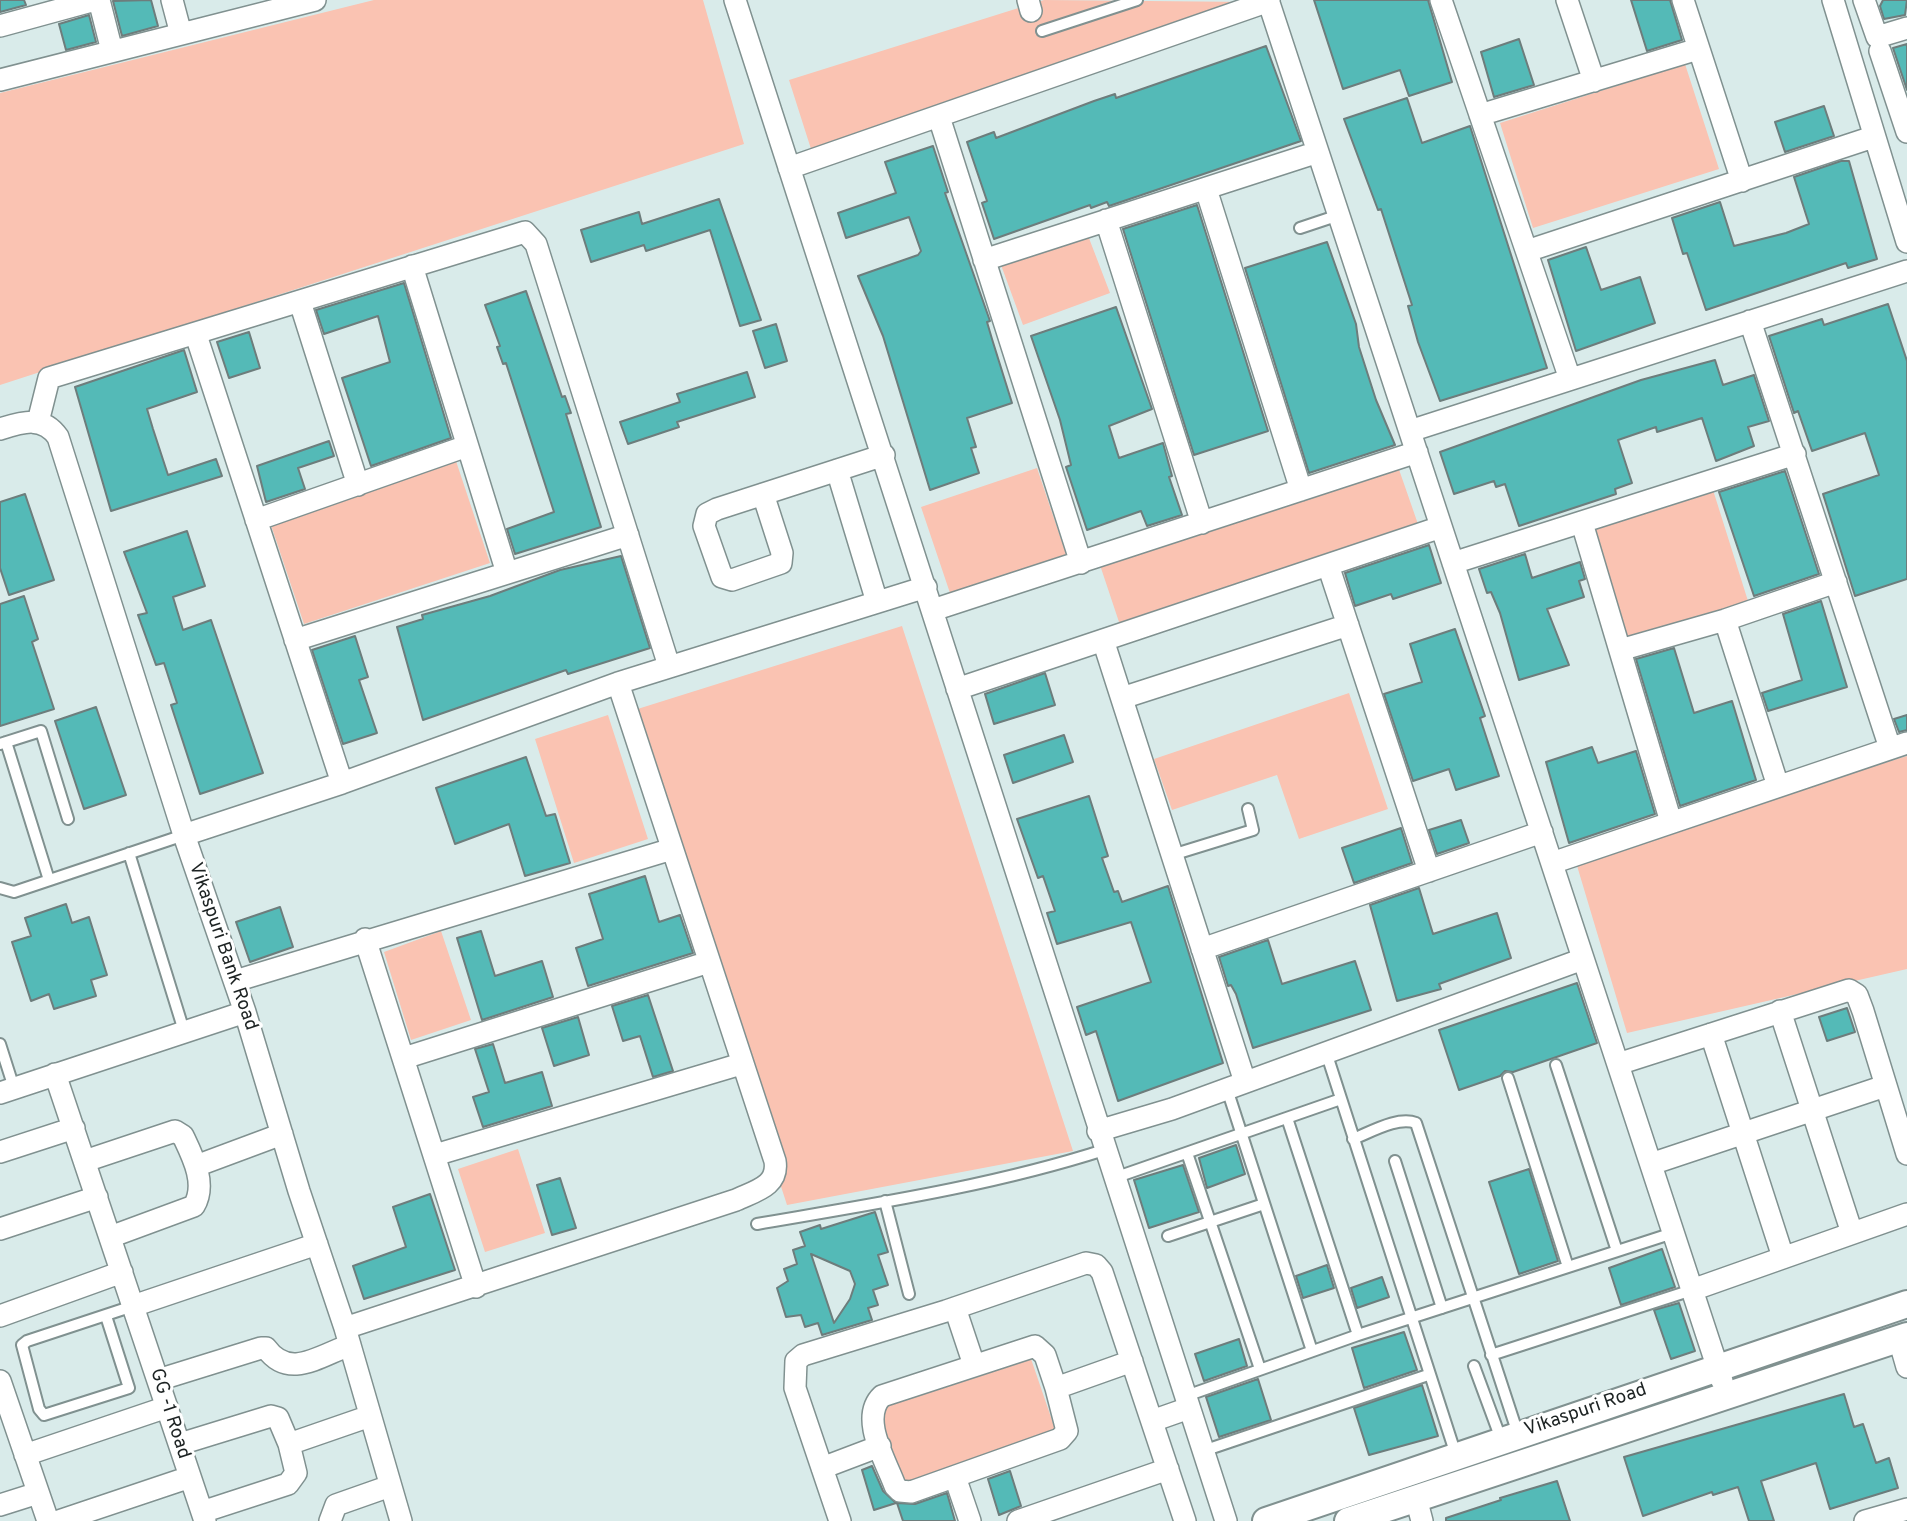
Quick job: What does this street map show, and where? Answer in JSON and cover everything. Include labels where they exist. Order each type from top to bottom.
[{"type":"street","points":[[0,26],[97,0],[112,51]]},
{"type":"street","points":[[172,0],[181,34]]},
{"type":"street","points":[[735,0],[1226,1521]]},
{"type":"street","points":[[789,168],[1269,0],[1728,1396]]},
{"type":"street","points":[[1441,0],[1570,379]]},
{"type":"street","points":[[1567,0],[1594,81]]},
{"type":"street","points":[[1682,0],[1742,181]]},
{"type":"street","points":[[1833,0],[1907,242]]},
{"type":"street","points":[[1864,0],[1907,132]]},
{"type":"street","points":[[0,80],[307,1]]},
{"type":"street","points":[[1856,79],[1907,28]]},
{"type":"street","points":[[1846,47],[1881,52]]},
{"type":"street","points":[[1480,116],[1698,49]]},
{"type":"street","points":[[939,117],[1081,562]]},
{"type":"street","points":[[1527,251],[1874,137]]},
{"type":"street","points":[[984,260],[1318,152]]},
{"type":"street","points":[[1206,189],[1301,490]]},
{"type":"street","points":[[1106,220],[1202,523]]},
{"type":"street","points":[[0,429],[38,422],[49,378],[525,232],[533,238],[669,666]]},
{"type":"street","points":[[412,266],[507,573]]},
{"type":"street","points":[[1410,432],[1907,271]]},
{"type":"street","points":[[300,302],[358,485]]},
{"type":"street","points":[[1552,863],[1898,745],[1836,582],[1750,321]]},
{"type":"street","points":[[196,334],[342,783]]},
{"type":"street","name":"Vikaspuri Bank Road","points":[[38,422],[46,423],[58,437],[184,835],[235,981],[348,1337],[401,1521]]},
{"type":"street","points":[[256,520],[467,446]]},
{"type":"street","points":[[933,610],[1417,452]]},
{"type":"street","points":[[1453,563],[1795,454]]},
{"type":"street","points":[[763,494],[884,455]]},
{"type":"street","points":[[838,470],[877,602]]},
{"type":"street","points":[[1582,523],[1671,822]]},
{"type":"street","points":[[957,689],[1441,527]]},
{"type":"street","points":[[295,640],[628,535]]},
{"type":"street","points":[[1328,565],[1429,871]]},
{"type":"street","points":[[1620,650],[1725,620],[1836,582]]},
{"type":"street","points":[[184,835],[342,783],[618,683],[926,587]]},
{"type":"street","points":[[1725,620],[1778,786]]},
{"type":"street","points":[[1122,698],[1348,625]]},
{"type":"street","points":[[1103,640],[1202,949],[1236,1085]]},
{"type":"street","points":[[158,1380],[261,1348],[266,1348],[278,1362],[293,1366],[348,1337],[476,1287],[723,1204],[770,1184],[775,1176],[775,1161],[618,683]]},
{"type":"street","points":[[1202,949],[1542,832]]},
{"type":"street","points":[[235,981],[365,939],[672,849]]},
{"type":"street","points":[[365,939],[476,1287]]},
{"type":"street","points":[[1101,1140],[1236,1085],[1583,958]]},
{"type":"street","points":[[404,1059],[709,962]]},
{"type":"street","points":[[1618,1065],[1849,990],[1857,995],[1907,1154]]},
{"type":"street","points":[[1780,1011],[1852,1233]]},
{"type":"street","points":[[7,1090],[245,1012]]},
{"type":"street","points":[[1711,1034],[1783,1257]]},
{"type":"street","points":[[435,1155],[741,1063]]},
{"type":"street","name":"GG -1 Road","points":[[55,1074],[204,1517]]},
{"type":"street","points":[[1651,1164],[1885,1086]]},
{"type":"street","points":[[0,1152],[74,1128]]},
{"type":"street","points":[[85,1161],[175,1131],[183,1136],[196,1166],[200,1196],[194,1206],[110,1237]]},
{"type":"street","points":[[196,1166],[282,1135]]},
{"type":"street","points":[[0,1229],[97,1197]]},
{"type":"street","points":[[1692,1290],[1907,1214]]},
{"type":"street","points":[[133,1306],[317,1244]]},
{"type":"street","points":[[840,1521],[795,1388],[796,1361],[803,1355],[955,1308],[1086,1263],[1096,1265],[1102,1272],[1185,1521]]},
{"type":"street","points":[[0,1316],[122,1272]]},
{"type":"street","name":"Vikaspuri Road","points":[[1266,1521],[1510,1436],[1907,1304]]},
{"type":"street","points":[[955,1308],[974,1365]]},
{"type":"street","points":[[1903,1337],[1907,1367]]},
{"type":"street","name":"Vikaspuri Road","points":[[1348,1521],[1419,1510],[1728,1396],[1903,1337]]},
{"type":"street","points":[[1035,1346],[1045,1354],[1056,1388],[1067,1431],[1064,1436],[911,1492],[900,1491],[895,1486],[872,1425],[872,1409],[882,1396],[1035,1346]]},
{"type":"street","points":[[1056,1388],[1132,1361]]},
{"type":"street","points":[[0,1381],[6,1420],[25,1455],[48,1521]]},
{"type":"street","points":[[1152,1421],[1187,1402]]},
{"type":"street","points":[[25,1455],[167,1407]]},
{"type":"street","points":[[180,1444],[271,1416],[278,1418],[289,1444],[296,1473],[288,1484],[204,1517]]},
{"type":"street","points":[[289,1444],[370,1416]]},
{"type":"street","points":[[822,1468],[880,1446]]},
{"type":"street","points":[[1018,1521],[1168,1469]]},
{"type":"street","points":[[59,1521],[190,1476]]},
{"type":"street","points":[[955,1477],[970,1521]]},
{"type":"street","points":[[330,1521],[336,1505],[390,1486]]},
{"type":"street","points":[[0,1505],[38,1493]]},
{"type":"street","points":[[1865,1521],[1907,1508]]},
{"type":"lane","points":[[1042,31],[1138,0]]},
{"type":"lane","points":[[1300,228],[1339,215]]},
{"type":"lane","points":[[49,880],[3,743],[41,731],[68,819]]},
{"type":"lane","points":[[1172,855],[1253,830],[1248,809]]},
{"type":"lane","points":[[0,888],[15,892],[184,835]]},
{"type":"lane","points":[[129,853],[184,1031]]},
{"type":"lane","points":[[0,1044],[7,1090]]},
{"type":"lane","points":[[1326,1052],[1456,1455]]},
{"type":"lane","points":[[1556,1065],[1617,1251]]},
{"type":"lane","points":[[1508,1078],[1568,1267]]},
{"type":"lane","points":[[1236,1085],[1241,1134],[1312,1352]]},
{"type":"lane","points":[[1114,1178],[1340,1099]]},
{"type":"lane","points":[[1287,1118],[1358,1335]]},
{"type":"lane","points":[[1353,1139],[1408,1120],[1416,1123],[1491,1355],[1510,1436]]},
{"type":"lane","points":[[757,1224],[885,1201],[1062,1163],[1101,1140]]},
{"type":"lane","points":[[1187,1153],[1260,1369]]},
{"type":"lane","points":[[1395,1161],[1442,1308]]},
{"type":"lane","points":[[885,1201],[909,1294]]},
{"type":"lane","points":[[1168,1236],[1264,1204]]},
{"type":"lane","points":[[1187,1402],[1260,1369],[1673,1233]]},
{"type":"lane","points":[[1491,1355],[1692,1290]]},
{"type":"lane","points":[[106,1316],[130,1388],[44,1415],[39,1409],[22,1345],[133,1306]]},
{"type":"lane","points":[[1474,1366],[1510,1436]]},
{"type":"lane","points":[[1203,1451],[1428,1375]]},
{"type":"lane","points":[[800,1433],[829,1521]]},
{"type":"shaded area","points":[[374,0],[703,0],[744,144],[0,385],[0,93]]},
{"type":"shaded area","points":[[1044,0],[1250,2],[811,149],[789,80]]},
{"type":"shaded area","points":[[1685,64],[1719,169],[1533,228],[1500,123]]},
{"type":"shaded area","points":[[1087,233],[1110,293],[1023,325],[1001,265]]},
{"type":"shaded area","points":[[455,458],[490,563],[304,624],[269,519]]},
{"type":"shaded area","points":[[1395,458],[1419,527],[1121,628],[1098,559]]},
{"type":"shaded area","points":[[1037,468],[1067,557],[951,596],[921,507]]},
{"type":"shaded area","points":[[1713,490],[1748,601],[1620,642],[1584,531]]},
{"type":"shaded area","points":[[902,626],[1073,1151],[787,1205],[628,712]]},
{"type":"shaded area","points":[[1349,693],[1388,809],[1299,839],[1277,775],[1172,810],[1154,759]]},
{"type":"shaded area","points":[[608,715],[648,839],[574,863],[535,739]]},
{"type":"shaded area","points":[[1907,756],[1907,969],[1627,1033],[1575,859]]},
{"type":"shaded area","points":[[441,931],[471,1020],[411,1040],[384,952]]},
{"type":"shaded area","points":[[518,1149],[545,1233],[485,1252],[458,1169]]},
{"type":"shaded area","points":[[1028,1350],[1056,1432],[901,1485],[873,1403]]},
{"type":"building","points":[[0,0],[24,0],[26,5],[0,12]]},
{"type":"building","points":[[151,0],[158,26],[122,36],[113,1]]},
{"type":"building","points":[[1314,0],[1428,0],[1452,82],[1409,96],[1400,70],[1343,89]]},
{"type":"building","points":[[1631,0],[1670,0],[1682,40],[1647,51]]},
{"type":"building","points":[[1883,0],[1907,0],[1905,15],[1884,19],[1880,6]]},
{"type":"building","points":[[89,15],[96,42],[66,50],[59,24]]},
{"type":"building","points":[[1519,39],[1534,85],[1494,97],[1481,52]]},
{"type":"building","points":[[1907,44],[1907,90],[1893,48]]},
{"type":"building","points":[[1266,46],[1301,141],[1109,206],[1107,202],[1091,208],[1090,205],[994,239],[982,203],[987,201],[967,142],[994,132],[996,138],[1094,101],[1115,94],[1116,98]]},
{"type":"building","points":[[1407,98],[1422,143],[1470,126],[1547,368],[1440,401],[1418,342],[1408,306],[1412,305],[1381,209],[1378,210],[1344,119]]},
{"type":"building","points":[[1824,106],[1834,136],[1785,152],[1775,122]]},
{"type":"building","points":[[933,146],[948,192],[945,193],[990,321],[987,322],[1012,403],[967,418],[976,447],[971,448],[979,473],[930,490],[883,336],[858,276],[918,255],[921,251],[909,217],[846,238],[838,213],[896,193],[885,162]]},
{"type":"building","points":[[1841,161],[1849,161],[1877,259],[1848,268],[1846,263],[1706,310],[1687,253],[1683,254],[1672,218],[1720,202],[1734,246],[1786,233],[1809,224],[1794,177]]},
{"type":"building","points":[[719,199],[761,320],[740,326],[710,230],[646,251],[644,245],[591,262],[581,230],[639,212],[642,224]]},
{"type":"building","points":[[1197,205],[1268,431],[1194,455],[1123,229]]},
{"type":"building","points":[[1327,242],[1356,324],[1359,347],[1376,400],[1395,445],[1309,473],[1245,268]]},
{"type":"building","points":[[1586,247],[1601,290],[1640,277],[1655,323],[1576,351],[1548,260]]},
{"type":"building","points":[[404,283],[451,438],[371,466],[342,378],[390,362],[378,316],[324,334],[316,310]]},
{"type":"building","points":[[526,291],[562,397],[565,396],[571,413],[566,414],[601,527],[515,554],[507,529],[554,512],[485,305]]},
{"type":"building","points":[[1888,304],[1907,361],[1907,579],[1855,596],[1823,494],[1879,475],[1865,433],[1812,451],[1798,411],[1794,413],[1769,336],[1822,319],[1824,325]]},
{"type":"building","points":[[1116,307],[1152,409],[1109,426],[1119,458],[1163,443],[1172,476],[1169,477],[1182,515],[1147,526],[1141,511],[1087,530],[1066,467],[1071,465],[1060,420],[1031,336]]},
{"type":"building","points":[[776,324],[787,361],[765,368],[753,331]]},
{"type":"building","points":[[249,332],[260,368],[229,378],[217,342]]},
{"type":"building","points":[[184,350],[197,392],[147,409],[153,429],[168,475],[216,459],[222,476],[111,511],[75,387]]},
{"type":"building","points":[[1715,360],[1723,385],[1754,375],[1769,421],[1748,427],[1754,446],[1716,461],[1702,418],[1657,432],[1656,427],[1618,440],[1632,483],[1615,489],[1616,494],[1519,526],[1505,484],[1496,487],[1494,481],[1454,494],[1440,452],[1641,380]]},
{"type":"building","points":[[747,372],[755,397],[677,422],[679,427],[628,444],[620,422],[680,402],[677,394]]},
{"type":"building","points":[[329,441],[334,456],[298,468],[305,489],[266,502],[257,466]]},
{"type":"building","points":[[1785,471],[1819,574],[1754,596],[1719,492]]},
{"type":"building","points":[[25,494],[54,580],[9,595],[0,568],[0,502]]},
{"type":"building","points":[[187,531],[205,586],[173,597],[183,630],[211,620],[263,773],[200,794],[171,705],[177,703],[164,663],[156,665],[138,615],[147,613],[124,552]]},
{"type":"building","points":[[1429,545],[1441,583],[1393,599],[1391,594],[1355,606],[1345,573]]},
{"type":"building","points":[[1525,554],[1532,578],[1580,562],[1585,579],[1579,581],[1584,597],[1547,609],[1569,665],[1519,680],[1500,613],[1491,592],[1487,593],[1479,569]]},
{"type":"building","points":[[621,556],[650,648],[568,674],[566,670],[423,720],[397,627],[423,619],[422,615],[490,596],[560,570]]},
{"type":"building","points":[[24,596],[38,639],[32,642],[54,709],[0,726],[0,604]]},
{"type":"building","points":[[1821,601],[1847,687],[1768,711],[1762,693],[1802,680],[1783,614]]},
{"type":"building","points":[[1455,629],[1485,716],[1480,718],[1499,776],[1456,790],[1449,769],[1413,781],[1384,694],[1422,682],[1410,644]]},
{"type":"building","points":[[355,636],[368,677],[359,680],[377,733],[343,744],[312,650]]},
{"type":"building","points":[[1674,648],[1694,713],[1732,701],[1756,780],[1680,806],[1636,659]]},
{"type":"building","points":[[1045,673],[1055,705],[994,724],[985,694]]},
{"type":"building","points":[[96,707],[126,795],[84,809],[55,721]]},
{"type":"building","points":[[1907,715],[1907,730],[1899,732],[1894,719]]},
{"type":"building","points":[[1064,735],[1073,762],[1013,783],[1004,755]]},
{"type":"building","points":[[1592,747],[1598,763],[1636,751],[1655,814],[1569,843],[1546,762]]},
{"type":"building","points":[[526,757],[546,816],[555,814],[570,863],[525,876],[509,824],[455,844],[436,788]]},
{"type":"building","points":[[1089,796],[1108,856],[1102,858],[1114,892],[1118,891],[1122,902],[1168,886],[1223,1063],[1118,1101],[1096,1031],[1086,1035],[1077,1007],[1151,982],[1131,922],[1057,944],[1047,913],[1055,911],[1043,876],[1038,878],[1017,819]]},
{"type":"building","points":[[1461,820],[1469,843],[1437,854],[1429,830]]},
{"type":"building","points":[[1401,828],[1412,863],[1354,883],[1342,848]]},
{"type":"building","points":[[645,876],[659,922],[680,915],[693,953],[588,986],[576,948],[603,939],[589,894]]},
{"type":"building","points":[[1419,888],[1433,934],[1497,913],[1511,958],[1439,984],[1441,989],[1397,1001],[1370,905]]},
{"type":"building","points":[[66,904],[72,923],[89,917],[107,975],[91,980],[96,996],[54,1009],[49,994],[31,1001],[12,942],[31,936],[25,918]]},
{"type":"building","points":[[280,907],[293,947],[250,962],[236,922]]},
{"type":"building","points":[[481,931],[495,976],[542,961],[553,997],[482,1020],[457,938]]},
{"type":"building","points":[[1268,940],[1282,984],[1355,961],[1371,1010],[1253,1048],[1236,994],[1231,985],[1228,986],[1219,957]]},
{"type":"building","points":[[1577,983],[1597,1043],[1513,1072],[1505,1071],[1500,1076],[1459,1090],[1439,1030]]},
{"type":"building","points":[[648,995],[673,1071],[653,1077],[640,1036],[623,1041],[612,1006]]},
{"type":"building","points":[[1847,1008],[1855,1032],[1827,1041],[1819,1017]]},
{"type":"building","points":[[578,1017],[589,1055],[554,1066],[542,1028]]},
{"type":"building","points":[[493,1044],[505,1083],[542,1072],[552,1106],[483,1127],[473,1097],[489,1092],[475,1049]]},
{"type":"building","points":[[1236,1145],[1245,1174],[1207,1188],[1199,1158]]},
{"type":"building","points":[[1183,1165],[1199,1212],[1149,1228],[1134,1180]]},
{"type":"building","points":[[1529,1169],[1558,1261],[1519,1274],[1489,1182]]},
{"type":"building","points":[[560,1178],[576,1228],[552,1235],[537,1185]]},
{"type":"building","points":[[430,1194],[455,1270],[364,1299],[353,1266],[406,1247],[393,1207]]},
{"type":"building","points":[[875,1212],[888,1252],[878,1255],[888,1285],[873,1290],[878,1305],[868,1308],[872,1320],[822,1335],[818,1323],[805,1327],[801,1315],[786,1317],[777,1288],[788,1281],[784,1269],[797,1264],[793,1250],[805,1246],[800,1232],[820,1225],[821,1229]],"holes":[[[811,1254],[850,1271],[855,1284],[850,1299],[834,1323]]]},
{"type":"building","points":[[1662,1249],[1675,1287],[1621,1305],[1609,1268]]},
{"type":"building","points":[[1327,1265],[1334,1288],[1303,1298],[1296,1276]]},
{"type":"building","points":[[1382,1277],[1389,1297],[1357,1308],[1351,1288]]},
{"type":"building","points":[[1679,1303],[1695,1351],[1671,1359],[1654,1310]]},
{"type":"building","points":[[1404,1332],[1417,1370],[1364,1388],[1352,1348]]},
{"type":"building","points":[[1239,1339],[1247,1366],[1204,1381],[1195,1354]]},
{"type":"building","points":[[1258,1379],[1271,1420],[1219,1437],[1206,1397]]},
{"type":"building","points":[[1422,1385],[1438,1436],[1369,1455],[1354,1408]]},
{"type":"building","points":[[1844,1394],[1854,1427],[1863,1424],[1876,1463],[1889,1458],[1898,1488],[1830,1509],[1816,1463],[1761,1481],[1774,1521],[1749,1521],[1738,1487],[1713,1495],[1712,1492],[1643,1516],[1624,1457]]},
{"type":"building","points":[[872,1466],[883,1491],[896,1503],[874,1510],[862,1470]]},
{"type":"building","points":[[1010,1471],[1021,1506],[999,1515],[988,1479]]},
{"type":"building","points":[[1557,1481],[1570,1521],[1446,1521],[1446,1518],[1501,1500],[1500,1498]]},
{"type":"building","points":[[947,1493],[955,1521],[903,1521],[897,1503],[915,1504]]}]
